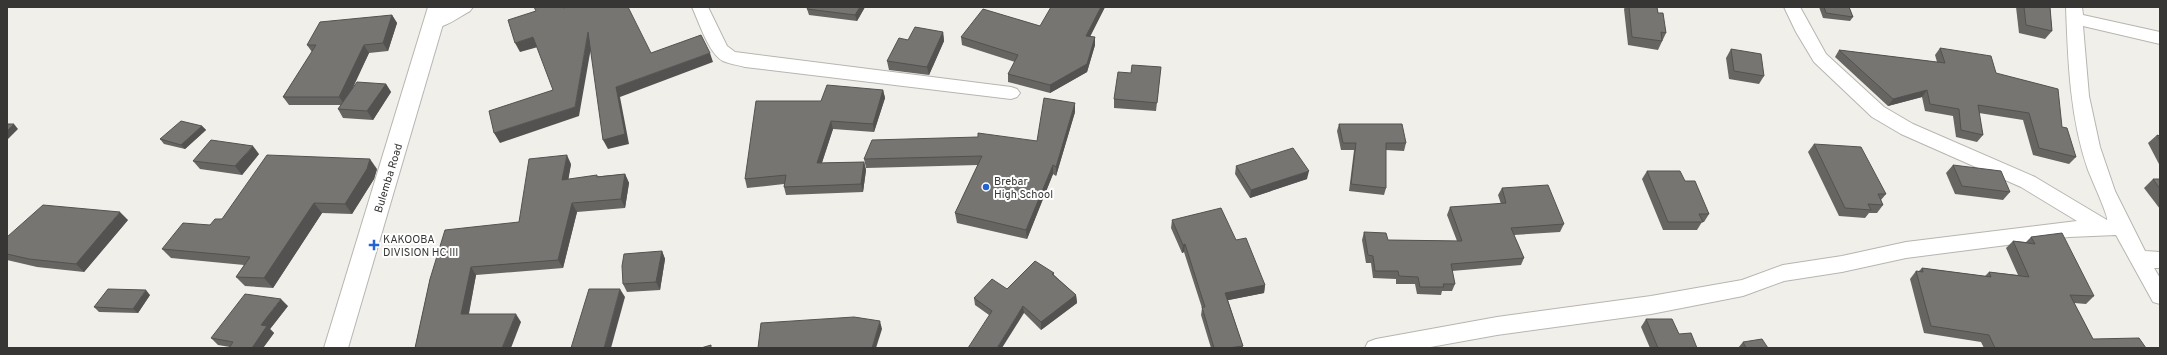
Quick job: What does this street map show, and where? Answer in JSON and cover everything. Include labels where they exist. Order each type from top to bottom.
[{"type":"main road","points":[[436,14],[463,7]]},
{"type":"main road","name":"Bulemba Road","points":[[336,348],[436,14]]},
{"type":"street","points":[[700,7],[720,49],[729,57],[745,61],[1011,93]]},
{"type":"street","points":[[1792,7],[1804,32],[1820,58],[1878,112],[1907,129],[2028,182],[2114,227]]},
{"type":"street","points":[[2160,38],[2075,13],[2077,62],[2085,125],[2103,183],[2114,227],[2138,259],[2160,296]]},
{"type":"street","points":[[1376,348],[1430,343],[1497,326],[1651,306],[1743,288],[1783,273],[1842,264],[1906,250],[2069,229],[2114,227]]},
{"type":"street","points":[[2138,259],[2160,260]]},
{"type":"building","points":[[534,7],[628,7],[651,53],[701,35],[710,53],[616,87],[625,134],[603,140],[588,32],[575,107],[494,133],[489,111],[553,90],[533,37],[515,43],[508,20],[536,11]]},
{"type":"building","points":[[808,7],[860,7],[855,15],[807,9]]},
{"type":"building","points":[[1051,7],[1101,7],[1086,36],[1095,37],[1087,64],[1050,85],[1008,74],[1018,55],[961,37],[983,9],[1040,26]]},
{"type":"building","points":[[1629,7],[1657,7],[1658,13],[1663,13],[1666,33],[1661,32],[1662,41],[1632,37]]},
{"type":"building","points":[[1824,7],[1849,7],[1853,17],[1826,13]]},
{"type":"building","points":[[2024,7],[2050,7],[2052,31],[2026,25]]},
{"type":"building","points":[[392,15],[383,43],[364,45],[339,97],[283,97],[316,45],[307,45],[320,22]]},
{"type":"building","points":[[915,27],[943,32],[927,67],[887,61],[899,38],[908,40]]},
{"type":"building","points":[[1940,48],[1991,56],[1996,73],[2058,89],[2062,127],[2067,128],[2076,157],[2039,148],[2029,113],[1978,105],[1983,135],[1961,130],[1959,109],[1930,104],[1927,90],[1893,99],[1839,50],[1945,63]]},
{"type":"building","points":[[1731,49],[1761,54],[1764,76],[1734,71]]},
{"type":"building","points":[[1132,65],[1161,67],[1157,103],[1114,99],[1118,72],[1131,73]]},
{"type":"building","points":[[357,82],[386,84],[367,111],[338,109]]},
{"type":"building","points":[[827,85],[883,90],[873,124],[831,121],[817,163],[864,162],[861,184],[784,187],[786,175],[745,179],[756,101],[821,101]]},
{"type":"building","points":[[1044,98],[1075,103],[1056,167],[1053,165],[1026,230],[955,213],[982,156],[864,159],[872,140],[978,137],[978,133],[1037,141]]},
{"type":"building","points":[[181,121],[202,126],[181,145],[160,139]]},
{"type":"building","points":[[7,124],[14,124],[7,131]]},
{"type":"building","points":[[1339,124],[1402,124],[1406,143],[1386,143],[1386,188],[1351,184],[1356,143],[1343,143]]},
{"type":"building","points":[[211,140],[253,146],[235,166],[193,161]]},
{"type":"building","points":[[1814,144],[1861,147],[1886,194],[1878,194],[1883,205],[1868,204],[1871,210],[1845,208]]},
{"type":"building","points":[[1293,148],[1309,171],[1251,190],[1236,166]]},
{"type":"building","points":[[267,155],[370,159],[367,169],[345,204],[314,203],[264,278],[236,277],[250,257],[162,249],[183,223],[210,225],[215,219],[222,219]]},
{"type":"building","points":[[567,155],[562,180],[597,175],[597,177],[625,174],[621,199],[572,203],[558,260],[471,267],[461,314],[516,314],[502,348],[415,348],[430,279],[445,230],[519,222],[529,159]]},
{"type":"building","points":[[1953,165],[2001,171],[2010,192],[1962,186]]},
{"type":"building","points":[[1647,171],[1680,171],[1685,181],[1695,181],[1709,214],[1699,214],[1703,222],[1668,222]]},
{"type":"building","points":[[2153,179],[2160,179],[2160,189]]},
{"type":"building","points":[[1548,185],[1564,224],[1511,228],[1524,258],[1451,264],[1455,284],[1443,284],[1444,287],[1420,287],[1418,277],[1399,276],[1398,271],[1375,271],[1373,256],[1368,255],[1364,232],[1386,233],[1388,240],[1462,241],[1450,207],[1506,203],[1502,188]]},
{"type":"building","points":[[43,205],[120,212],[76,264],[29,259],[7,254],[7,237]]},
{"type":"building","points":[[1221,208],[1236,240],[1246,238],[1265,285],[1225,293],[1243,346],[1214,348],[1202,307],[1205,307],[1185,244],[1183,245],[1172,220]]},
{"type":"building","points":[[2062,233],[2094,296],[2070,295],[2093,339],[2139,338],[2146,348],[1995,348],[1989,335],[1931,326],[1916,271],[1923,272],[1922,268],[1991,277],[1989,272],[2029,277],[2013,241],[2035,244],[2031,237]]},
{"type":"building","points":[[662,251],[656,282],[623,284],[622,266],[624,254]]},
{"type":"building","points":[[1035,261],[1054,273],[1052,274],[1076,295],[1041,322],[1023,306],[997,348],[968,348],[992,311],[974,298],[992,279],[1007,289]]},
{"type":"building","points":[[108,289],[146,290],[133,309],[94,307]]},
{"type":"building","points":[[589,289],[620,289],[604,348],[571,348]]},
{"type":"building","points":[[245,294],[281,299],[261,325],[267,326],[252,348],[229,348],[233,342],[211,338]]},
{"type":"building","points":[[854,317],[880,321],[872,348],[758,348],[761,323]]},
{"type":"building","points":[[1646,319],[1672,319],[1679,334],[1691,333],[1697,348],[1658,348]]},
{"type":"building","points":[[1762,339],[1768,348],[1746,348],[1743,342]]},
{"type":"building","points":[[711,345],[711,348],[701,348]]},
{"type":"place","name":"Brebar High School","points":[[986,187]]},
{"type":"place","name":"KAKOOBA DIVISION HC III","points":[[374,245]]}]
